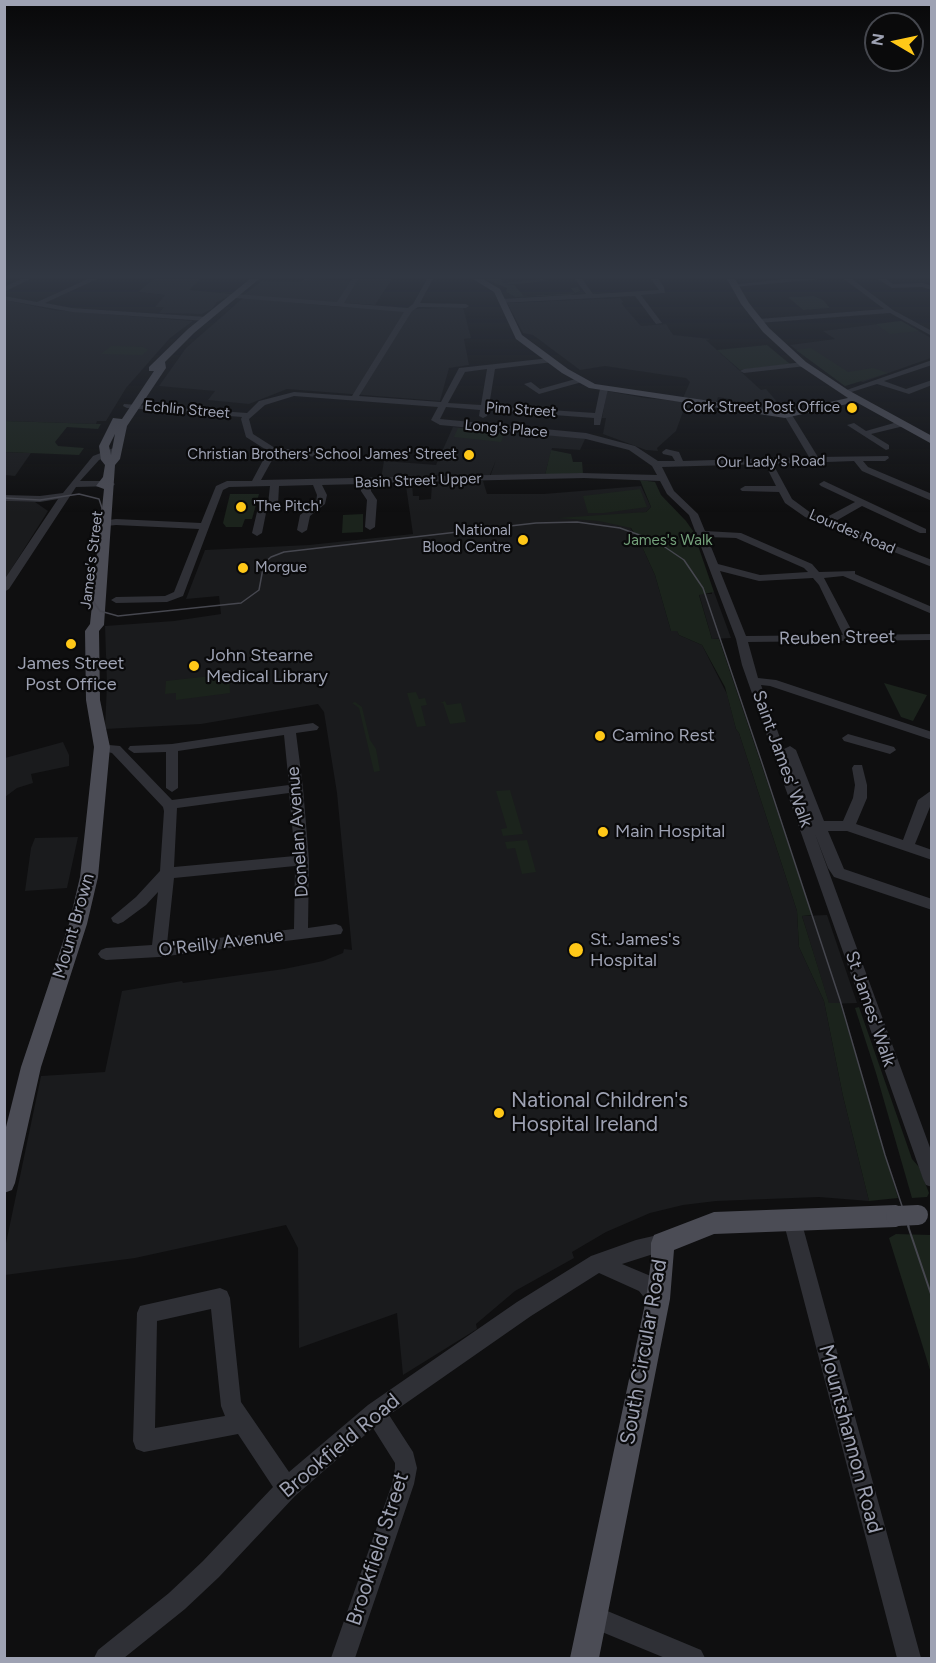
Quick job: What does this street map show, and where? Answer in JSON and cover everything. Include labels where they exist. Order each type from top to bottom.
[{"type":"main road","name":"James's Street","points":[[100,740],[93,700],[92,631],[97,625],[101,523],[107,482],[106,439],[161,368],[161,363],[166,357]]},
{"type":"main road","points":[[545,357],[579,380],[604,389],[788,415],[856,399]]},
{"type":"main road","points":[[794,357],[844,392],[932,441]]},
{"type":"main road","name":"James's Street","points":[[107,459],[115,459],[122,426],[131,406]]},
{"type":"main road","name":"Mount Brown","points":[[4,1183],[31,1066],[87,890],[94,844],[100,740]]},
{"type":"main road","name":"South Circular Road","points":[[584,1659],[658,1299],[663,1260],[662,1243],[714,1223],[927,1215]]},
{"type":"street","points":[[355,398],[380,357]]},
{"type":"street","points":[[443,404],[462,370],[550,360]]},
{"type":"street","points":[[844,392],[932,362]]},
{"type":"street","points":[[744,371],[803,364]]},
{"type":"street","points":[[481,426],[491,368]]},
{"type":"street","points":[[528,384],[539,392],[579,380]]},
{"type":"street","points":[[877,381],[906,392],[930,383]]},
{"type":"street","points":[[595,437],[604,389]]},
{"type":"street","name":"Pim Street","points":[[247,415],[261,403],[288,395],[598,416]]},
{"type":"street","name":"Long's Place","points":[[443,404],[436,422],[595,437],[632,448],[656,464]]},
{"type":"street","name":"Echlin Street","points":[[131,406],[247,415]]},
{"type":"street","points":[[247,415],[244,423],[249,435],[273,450],[350,457]]},
{"type":"street","points":[[788,415],[816,461]]},
{"type":"street","points":[[866,434],[902,424]]},
{"type":"street","points":[[851,425],[886,447]]},
{"type":"street","points":[[255,484],[273,450]]},
{"type":"street","points":[[666,452],[676,453],[680,463]]},
{"type":"street","name":"Our Lady's Road","points":[[656,464],[885,458]]},
{"type":"street","name":"James's Street","points":[[4,589],[65,495],[93,460],[107,459]]},
{"type":"street","points":[[857,460],[865,469],[932,498]]},
{"type":"street","name":"Lourdes Road","points":[[768,462],[788,501],[795,506],[826,522],[932,564]]},
{"type":"street","points":[[656,464],[670,492],[693,514],[742,639],[754,681],[772,683],[875,732],[890,750]]},
{"type":"street","name":"Basin Street Upper","points":[[205,526],[219,488],[227,484],[366,483],[584,476],[663,478]]},
{"type":"street","name":"James's Street","points":[[74,484],[107,482]]},
{"type":"street","points":[[302,530],[305,515],[320,504],[322,495],[317,483]]},
{"type":"street","points":[[366,483],[366,491],[372,500],[370,527]]},
{"type":"street","points":[[257,533],[262,512],[273,505],[275,484]]},
{"type":"street","points":[[824,484],[923,531]]},
{"type":"street","points":[[745,489],[781,489]]},
{"type":"street","points":[[4,498],[40,499],[65,495]]},
{"type":"street","points":[[826,522],[862,502]]},
{"type":"street","points":[[101,523],[205,526],[179,594],[167,599],[121,603]]},
{"type":"street","points":[[702,534],[738,535],[800,562],[816,574],[824,584],[850,638]]},
{"type":"street","points":[[715,567],[729,568],[752,577],[765,578],[848,573],[932,611]]},
{"type":"street","name":"Reuben Street","points":[[742,639],[932,637]]},
{"type":"street","name":"Saint James' Walk","points":[[754,681],[811,830]]},
{"type":"street","points":[[134,749],[172,748],[313,727]]},
{"type":"street","name":"Donelan Avenue","points":[[290,731],[302,860],[301,933]]},
{"type":"street","points":[[848,738],[875,732],[932,736]]},
{"type":"street","points":[[100,740],[116,749],[169,805],[171,811],[159,951]]},
{"type":"street","points":[[172,748],[172,788]]},
{"type":"street","points":[[789,750],[811,830],[839,873],[932,905]]},
{"type":"street","points":[[848,825],[860,798],[861,785],[858,768]]},
{"type":"street","points":[[169,805],[297,788]]},
{"type":"street","points":[[907,846],[926,800],[932,794]]},
{"type":"street","points":[[811,830],[848,825],[930,852]]},
{"type":"street","name":"St James' Walk","points":[[811,830],[932,1179]]},
{"type":"street","points":[[118,918],[141,901],[167,873],[302,860]]},
{"type":"street","name":"O'Reilly Avenue","points":[[105,954],[159,951],[336,930]]},
{"type":"street","name":"Mountshannon Road","points":[[792,1220],[909,1659]]},
{"type":"street","name":"Brookfield Road","points":[[106,1659],[177,1601],[211,1569],[287,1488],[375,1412],[524,1309],[598,1263],[646,1245],[662,1243]]},
{"type":"street","points":[[598,1263],[646,1284],[658,1299]]},
{"type":"street","points":[[243,1423],[144,1441],[147,1313],[220,1298],[231,1406],[243,1423],[287,1488]]},
{"type":"street","name":"Brookfield Street","points":[[343,1659],[403,1484],[406,1468],[405,1460],[375,1412]]},
{"type":"street","points":[[593,1617],[693,1659]]},
{"type":"shaded area","points":[[5,357],[154,357],[126,388],[106,421],[97,421],[96,424],[5,421]]},
{"type":"shaded area","points":[[180,357],[467,357],[469,365],[449,368],[440,401],[287,389],[249,404],[208,400],[215,391],[159,386]]},
{"type":"shaded area","points":[[562,357],[724,357],[761,390],[766,389],[786,412],[732,405],[733,403],[729,402],[730,399],[718,397],[716,403],[683,398],[690,382],[686,378],[605,366],[580,370]]},
{"type":"shaded area","points":[[806,357],[931,357],[863,382],[845,386]]},
{"type":"shaded area","points":[[607,391],[645,398],[690,402],[685,406],[676,431],[657,448],[658,451],[646,450],[603,434],[606,418],[602,418]]},
{"type":"shaded area","name":"Christian Brothers' School James' Street","points":[[453,427],[585,439],[580,450],[552,448],[545,475],[490,477],[496,460],[489,477],[381,479],[384,461],[436,465]]},
{"type":"shaded area","points":[[5,452],[31,453],[15,476],[5,475]]},
{"type":"shaded area","name":"St. James's Hospital","points":[[483,481],[487,494],[544,494],[641,486],[651,507],[646,512],[622,516],[639,540],[655,575],[671,631],[677,630],[679,635],[702,645],[727,694],[736,729],[797,911],[799,947],[824,1001],[843,1096],[869,1201],[819,1197],[716,1201],[683,1205],[650,1213],[606,1232],[572,1252],[574,1258],[515,1291],[476,1324],[477,1329],[403,1375],[397,1313],[299,1348],[298,1248],[286,1225],[135,1258],[5,1275],[5,1248],[41,1076],[105,1072],[122,991],[182,981],[183,983],[284,969],[323,961],[343,953],[344,949],[352,950],[337,793],[324,712],[318,704],[201,724],[105,729],[107,684],[105,626],[174,621],[221,614],[219,596],[186,599],[205,550],[309,545],[413,534],[406,486],[412,484],[413,496],[419,496],[419,500],[431,499],[432,484]]},
{"type":"shaded area","points":[[5,501],[35,502],[48,511],[5,579]]},
{"type":"shaded area","points":[[714,592],[731,638],[712,639],[699,594],[712,594]]},
{"type":"shaded area","points":[[63,742],[69,755],[69,766],[31,774],[33,783],[17,788],[5,797],[5,758]]},
{"type":"shaded area","points":[[78,837],[67,888],[25,891],[31,848],[35,838]]},
{"type":"shaded area","points":[[827,915],[857,1003],[829,1004],[802,916]]},
{"type":"green space","points":[[725,357],[781,357],[790,364],[740,370]]},
{"type":"green space","points":[[805,357],[824,357],[848,372],[873,368],[888,373],[845,386]]},
{"type":"green space","points":[[5,421],[101,424],[98,429],[67,427],[55,442],[58,446],[84,448],[79,455],[5,452]]},
{"type":"green space","points":[[458,428],[505,432],[501,442],[454,437]]},
{"type":"green space","points":[[551,450],[571,454],[573,462],[582,462],[583,473],[545,475]]},
{"type":"green space","name":"James's Walk","points":[[640,480],[655,482],[661,495],[693,531],[714,592],[699,595],[712,639],[719,639],[812,915],[802,916],[829,1003],[840,1003],[898,1198],[869,1201],[843,1096],[824,1001],[799,947],[797,911],[736,729],[725,687],[702,645],[679,635],[677,631],[671,631],[655,575],[631,528],[599,521],[558,518],[646,512],[651,507]]},
{"type":"green space","points":[[640,489],[647,507],[604,513],[588,513],[583,496]]},
{"type":"green space","name":"'The Pitch'","points":[[230,494],[259,494],[252,519],[245,519],[242,527],[226,527],[223,523]]},
{"type":"green space","points":[[363,514],[363,532],[342,533],[343,515]]},
{"type":"green space","points":[[229,674],[230,693],[176,700],[176,693],[165,694],[166,681]]},
{"type":"green space","points":[[884,683],[927,695],[913,721],[901,717]]},
{"type":"green space","points":[[416,692],[419,699],[425,698],[427,705],[421,706],[426,726],[417,727],[407,693]]},
{"type":"green space","points":[[445,701],[447,705],[461,703],[466,722],[450,724],[443,703],[440,703]]},
{"type":"green space","points":[[355,702],[362,707],[370,740],[376,749],[380,771],[374,772],[359,708],[352,703]]},
{"type":"green space","points":[[510,790],[523,834],[503,836],[501,829],[507,828],[496,791]]},
{"type":"green space","points":[[527,840],[536,872],[522,874],[515,848],[507,849],[505,842]]},
{"type":"green space","points":[[859,1007],[912,1159],[919,1167],[929,1193],[927,1197],[912,1198],[855,1008]]},
{"type":"green space","points":[[896,1234],[931,1235],[931,1373],[889,1238]]},
{"type":"tram line","points":[[4,498],[40,500],[79,494],[99,499],[102,508],[93,601],[100,611],[118,616],[241,603],[259,590],[264,563],[271,557],[284,552],[536,523],[577,522],[620,528],[656,541],[684,560],[703,588],[840,1000],[885,1155],[909,1227]]},
{"type":"tram line","points":[[908,1226],[932,1297]]},
{"type":"place","name":"Cork Street Post Office","points":[[852,408]]},
{"type":"place","name":"Christian Brothers' School James' Street","points":[[469,455]]},
{"type":"place","name":"'The Pitch'","points":[[241,507]]},
{"type":"place","name":"National Blood Centre","points":[[523,540]]},
{"type":"place","name":"Morgue","points":[[243,568]]},
{"type":"place","name":"James Street Post Office","points":[[71,644]]},
{"type":"place","name":"John Stearne Medical Library","points":[[194,666]]},
{"type":"place","name":"Camino Rest","points":[[600,736]]},
{"type":"place","name":"Main Hospital","points":[[603,832]]},
{"type":"place","name":"St. James's Hospital","points":[[576,950]]},
{"type":"place","name":"National Children's Hospital Ireland","points":[[499,1113]]}]
